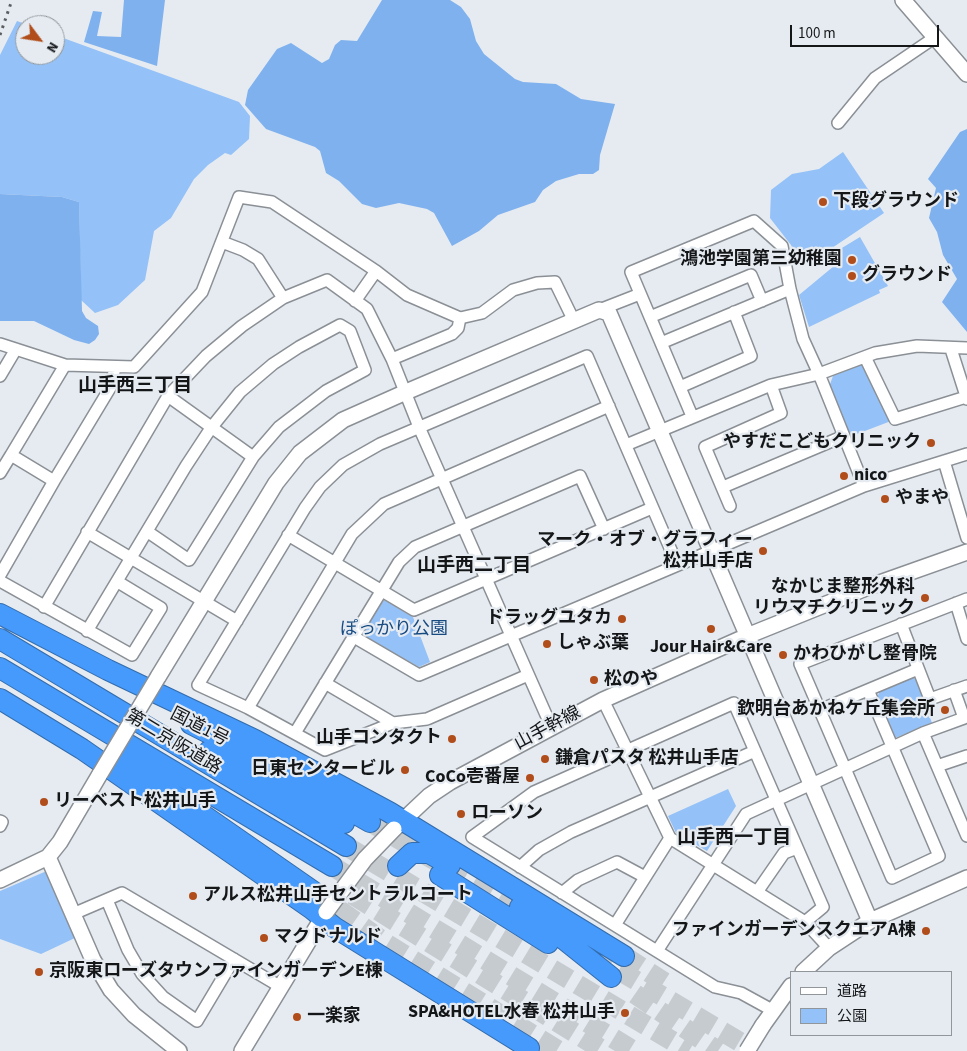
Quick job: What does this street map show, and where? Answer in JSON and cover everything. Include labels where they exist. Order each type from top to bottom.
[{"type":"highway","points":[[0,614],[108,670],[255,740],[624,956]]},
{"type":"highway","name":"国道1号","points":[[0,621],[74,666],[256,756],[358,833],[235,763],[96,697],[0,639]]},
{"type":"highway","name":"第二京阪道路","points":[[0,668],[198,785],[323,878],[183,801],[101,748],[0,688]]},
{"type":"highway","points":[[0,699],[82,749],[312,909],[529,1048]]},
{"type":"highway","points":[[398,866],[412,853],[429,853],[528,912],[610,977]]},
{"type":"highway","points":[[440,875],[541,937],[580,972]]},
{"type":"street","points":[[903,0],[967,74]]},
{"type":"street","points":[[838,123],[875,78],[934,38]]},
{"type":"street","points":[[0,344],[65,365],[114,368],[134,367],[202,292],[239,197],[272,202],[376,270],[407,295],[460,318],[482,313],[513,290],[536,283],[555,282],[574,321]]},
{"type":"street","points":[[692,416],[630,272],[754,220],[782,246],[802,339],[819,374],[864,486]]},
{"type":"street","points":[[222,242],[243,250],[258,259],[283,298]]},
{"type":"street","points":[[356,301],[376,270]]},
{"type":"street","points":[[650,317],[751,275],[762,301]]},
{"type":"street","points":[[44,607],[168,396],[206,356],[234,332],[283,298],[327,280],[367,309],[392,359],[441,477],[551,726]]},
{"type":"street","points":[[661,343],[790,289]]},
{"type":"street","points":[[0,879],[48,856],[60,842],[276,483],[300,453],[343,420],[640,294]]},
{"type":"street","points":[[599,310],[609,313],[870,921]]},
{"type":"street","points":[[680,387],[751,356],[734,312]]},
{"type":"street","points":[[392,359],[452,334],[458,328],[460,318]]},
{"type":"street","points":[[87,631],[211,428],[240,392],[273,364],[299,347],[340,325],[350,331],[365,370],[304,405],[279,427],[253,457],[189,560],[148,532]]},
{"type":"street","points":[[626,445],[692,416],[771,385],[819,374],[865,357],[917,346],[951,349],[967,348]]},
{"type":"street","points":[[0,376],[16,349]]},
{"type":"street","points":[[865,357],[895,419],[967,398],[951,349]]},
{"type":"street","points":[[528,675],[427,719],[393,723],[325,750],[248,708],[198,685],[288,535],[320,487],[343,465],[380,444],[587,356],[677,564]]},
{"type":"street","points":[[0,473],[65,365]]},
{"type":"street","points":[[0,575],[110,388],[114,368]]},
{"type":"street","points":[[730,506],[705,447],[781,414],[771,385]]},
{"type":"street","points":[[168,396],[253,457]]},
{"type":"street","points":[[248,708],[352,534],[384,504],[441,477],[609,406]]},
{"type":"street","points":[[723,488],[844,436]]},
{"type":"street","points":[[354,637],[419,675],[864,486],[967,454]]},
{"type":"street","points":[[11,455],[54,481]]},
{"type":"street","points":[[944,461],[967,538]]},
{"type":"street","points":[[295,733],[399,562],[415,547],[580,476],[604,529]]},
{"type":"street","points":[[288,535],[414,610],[652,508]]},
{"type":"street","points":[[87,532],[237,621]]},
{"type":"street","name":"山手幹線","points":[[242,1051],[323,915],[365,859],[398,824],[450,782],[551,726],[603,700],[748,636],[871,586],[967,552]]},
{"type":"street","points":[[0,581],[87,631],[132,654],[161,608],[118,582]]},
{"type":"street","points":[[868,690],[939,856],[892,878],[800,664],[967,599]]},
{"type":"street","points":[[956,603],[967,639]]},
{"type":"street","points":[[901,624],[930,699],[967,686]]},
{"type":"street","points":[[820,710],[918,668]]},
{"type":"street","points":[[325,683],[393,723]]},
{"type":"street","points":[[657,952],[746,814],[923,732],[966,717],[954,690]]},
{"type":"street","points":[[603,700],[670,838],[804,922],[829,948]]},
{"type":"street","points":[[772,1010],[742,993],[715,987],[472,837],[534,792],[734,703],[823,907],[804,922]]},
{"type":"street","points":[[923,732],[967,836]]},
{"type":"street","points":[[520,867],[539,850],[571,832],[755,751]]},
{"type":"street","points":[[937,766],[967,757]]},
{"type":"street","points":[[0,821],[2,822],[0,826]]},
{"type":"street","points":[[615,925],[670,838]]},
{"type":"street","points":[[757,892],[784,852],[797,848]]},
{"type":"street","points":[[48,856],[93,960],[111,990],[134,1015],[178,1051]]},
{"type":"street","points":[[562,893],[578,880],[617,862],[645,877]]},
{"type":"street","points":[[804,971],[829,948],[870,921],[967,878]]},
{"type":"street","points":[[74,914],[122,894],[281,987]]},
{"type":"street","points":[[107,900],[128,950],[142,974],[163,997],[196,1021],[234,959]]},
{"type":"street","points":[[747,1051],[772,1010],[790,987]]},
{"type":"green space","points":[[15,25],[15,65],[65,65],[65,39],[239,102],[250,116],[249,139],[231,155],[225,153],[208,165],[194,179],[171,218],[154,231],[145,280],[118,305],[95,313],[81,300],[79,202],[62,197],[0,194],[0,55]]},
{"type":"green space","name":"下段グラウンド","points":[[843,152],[884,213],[829,250],[804,262],[796,257],[791,245],[770,218],[771,190],[792,174],[819,169]]},
{"type":"green space","name":"グラウンド","points":[[860,237],[888,286],[879,290],[880,293],[809,327],[799,295],[834,266],[827,257]]},
{"type":"green space","points":[[864,363],[891,421],[849,437],[829,387],[833,376]]},
{"type":"green space","name":"ぽっかり公園","points":[[384,600],[413,617],[430,662],[419,667],[361,635]]},
{"type":"green space","points":[[911,677],[916,679],[932,723],[895,738],[877,697],[880,691]]},
{"type":"green space","points":[[728,789],[736,806],[707,851],[676,833],[668,816]]},
{"type":"green space","points":[[49,870],[77,937],[41,954],[0,939],[0,891]]},
{"type":"shaded area","points":[[124,0],[165,0],[157,66],[84,42],[93,11],[102,12],[97,36],[121,37]]},
{"type":"shaded area","points":[[382,0],[450,0],[461,7],[470,19],[476,41],[484,54],[515,79],[523,82],[556,84],[581,99],[615,104],[600,155],[599,170],[593,174],[579,174],[556,181],[543,190],[535,202],[498,215],[479,231],[452,246],[434,213],[427,209],[399,203],[376,208],[362,204],[339,181],[326,173],[320,151],[315,147],[266,129],[245,105],[248,90],[277,49],[291,43],[322,63],[329,59],[335,45],[341,40],[357,41]]},
{"type":"shaded area","points":[[967,129],[967,332],[942,302],[957,279],[943,255],[937,232],[929,218],[936,188],[928,179],[960,132]]},
{"type":"shaded area","points":[[0,194],[62,197],[79,202],[82,311],[86,318],[98,326],[99,334],[89,344],[74,340],[34,321],[0,321]]},
{"type":"tunnel","points":[[370,822],[534,919]]},
{"type":"tunnel","points":[[346,846],[689,1051]]},
{"type":"tunnel","points":[[332,866],[634,1051]]},
{"type":"tunnel","points":[[314,892],[387,944],[559,1051]]},
{"type":"tunnel","points":[[353,895],[604,1051]]},
{"type":"tunnel","points":[[593,955],[755,1051]]},
{"type":"tunnel","points":[[624,956],[664,982]]},
{"type":"tunnel","points":[[635,994],[718,1051]]},
{"type":"railway","points":[[0,35],[12,0]]},
{"type":"place","name":"下段グラウンド","points":[[823,202]]},
{"type":"place","name":"鴻池学園第三幼稚園","points":[[852,260]]},
{"type":"place","name":"グラウンド","points":[[852,276]]},
{"type":"place","name":"やすだこどもクリニック","points":[[931,443]]},
{"type":"place","name":"nico","points":[[844,476]]},
{"type":"place","name":"やまや","points":[[885,499]]},
{"type":"place","name":"マーク・オブ・グラフィー 松井山手店","points":[[763,551]]},
{"type":"place","name":"なかじま整形外科 リウマチクリニック","points":[[925,598]]},
{"type":"place","name":"ドラッグユタカ","points":[[622,619]]},
{"type":"place","name":"Jour Hair&Care","points":[[711,629]]},
{"type":"place","name":"しゃぶ葉","points":[[547,644]]},
{"type":"place","name":"かわひがし整骨院","points":[[783,655]]},
{"type":"place","name":"松のや","points":[[594,680]]},
{"type":"place","name":"欽明台あかねケ丘集会所","points":[[945,710]]},
{"type":"place","name":"山手コンタクト","points":[[452,739]]},
{"type":"place","name":"鎌倉パスタ 松井山手店","points":[[545,759]]},
{"type":"place","name":"日東センタービル","points":[[405,770]]},
{"type":"place","name":"CoCo壱番屋","points":[[530,778]]},
{"type":"place","name":"リーベスト松井山手","points":[[44,802]]},
{"type":"place","name":"ローソン","points":[[461,814]]},
{"type":"place","name":"アルス松井山手セントラルコート","points":[[193,896]]},
{"type":"place","name":"ファインガーデンスクエアA棟","points":[[926,931]]},
{"type":"place","name":"マクドナルド","points":[[264,938]]},
{"type":"place","name":"京阪東ローズタウンファインガーデンE棟","points":[[39,972]]},
{"type":"place","name":"SPA&HOTEL水春 松井山手","points":[[625,1013]]},
{"type":"place","name":"一楽家","points":[[297,1017]]},
{"type":"district","name":"山手西三丁目","points":[[135,387]]},
{"type":"district","name":"山手西二丁目","points":[[474,567]]},
{"type":"district","name":"山手西一丁目","points":[[734,839]]}]
